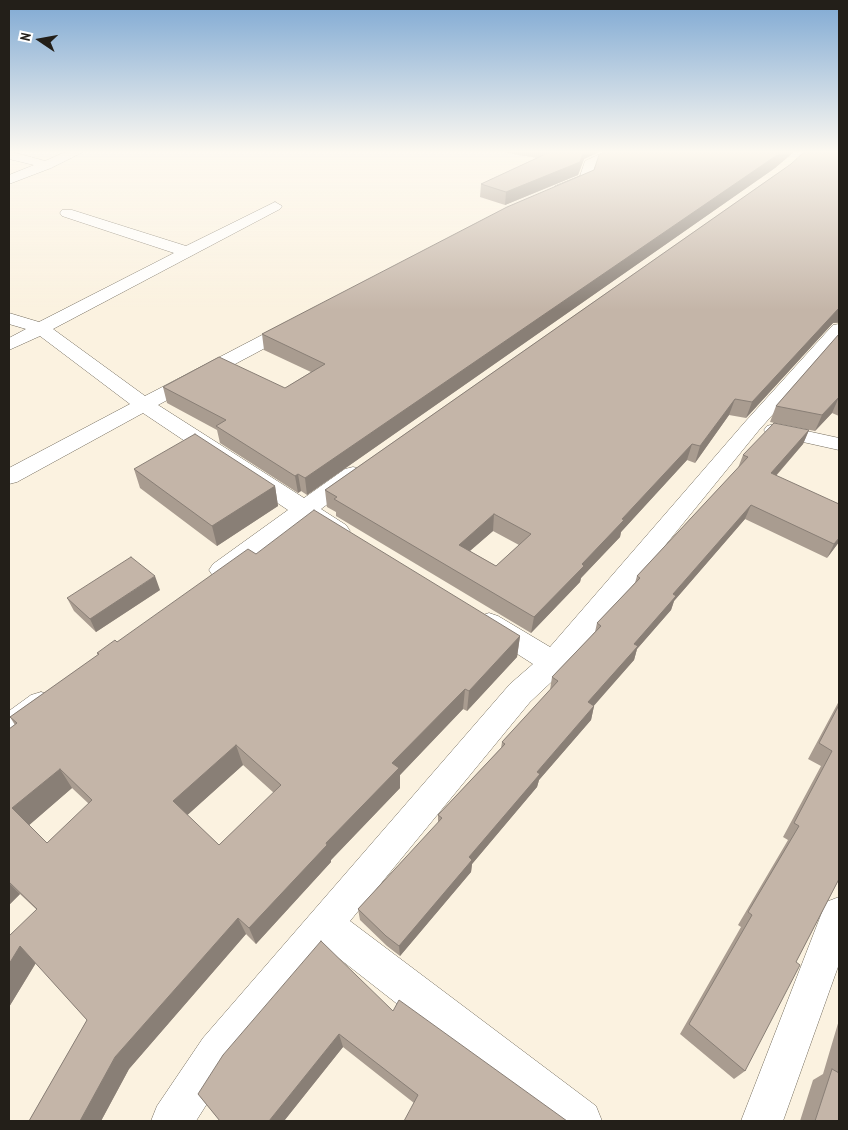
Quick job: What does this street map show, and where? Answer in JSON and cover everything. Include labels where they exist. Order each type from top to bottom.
[{"type":"street","points":[[9,345],[275,206]]},
{"type":"street","points":[[66,213],[188,252]]},
{"type":"street","points":[[9,476],[309,317]]},
{"type":"street","points":[[9,318],[40,328],[144,405],[304,510],[354,540]]},
{"type":"street","points":[[172,1121],[179,1107],[217,1052],[520,693],[553,663],[752,426],[839,329]]},
{"type":"street","points":[[752,426],[839,444]]},
{"type":"street","points":[[208,580],[368,464]]},
{"type":"street","points":[[470,612],[553,663]]},
{"type":"street","points":[[9,728],[56,692]]},
{"type":"street","points":[[762,1121],[839,915]]},
{"type":"street","points":[[325,924],[581,1121]]},
{"type":"building","points":[[515,204],[706,204],[305,478],[298,474],[295,476],[216,426],[226,420],[163,387],[219,357],[285,388],[325,364],[262,334]]},
{"type":"building","points":[[734,204],[839,204],[839,308],[752,402],[735,399],[700,446],[692,444],[582,564],[584,566],[534,617],[334,499],[337,497],[325,490]],"holes":[[[494,514],[531,534],[496,566],[459,545]]]},
{"type":"building","points":[[839,334],[839,397],[822,415],[776,406]]},
{"type":"building","points":[[774,423],[809,430],[771,473],[839,504],[839,538],[834,544],[751,505],[673,594],[676,596],[634,644],[638,646],[588,702],[594,706],[537,772],[540,774],[469,857],[472,860],[399,946],[358,909],[442,818],[438,815],[505,744],[502,742],[558,681],[552,677],[601,626],[597,623],[640,578],[637,576],[748,457],[743,455]]},
{"type":"building","points":[[195,434],[275,486],[212,526],[134,469]]},
{"type":"building","points":[[314,510],[520,636],[469,691],[465,689],[392,763],[399,768],[326,843],[327,845],[249,928],[238,918],[115,1057],[80,1121],[29,1121],[87,1020],[20,946],[9,964],[9,936],[37,909],[9,882],[9,729],[17,723],[10,717],[99,654],[97,653],[115,640],[117,642],[248,549],[256,554]],"holes":[[[236,745],[281,785],[219,845],[173,801]],[[60,769],[92,800],[47,843],[12,808]]]},
{"type":"building","points":[[131,557],[155,576],[90,619],[67,598]]},
{"type":"building","points":[[839,705],[839,879],[796,962],[800,965],[745,1071],[689,1024],[752,915],[748,912],[799,826],[794,823],[832,751],[819,743]]},
{"type":"building","points":[[321,941],[393,1011],[399,1000],[567,1121],[404,1121],[418,1095],[339,1034],[269,1121],[220,1121],[198,1094],[223,1055]]},
{"type":"building","points":[[832,1069],[839,1073],[839,1121],[815,1121]]}]
